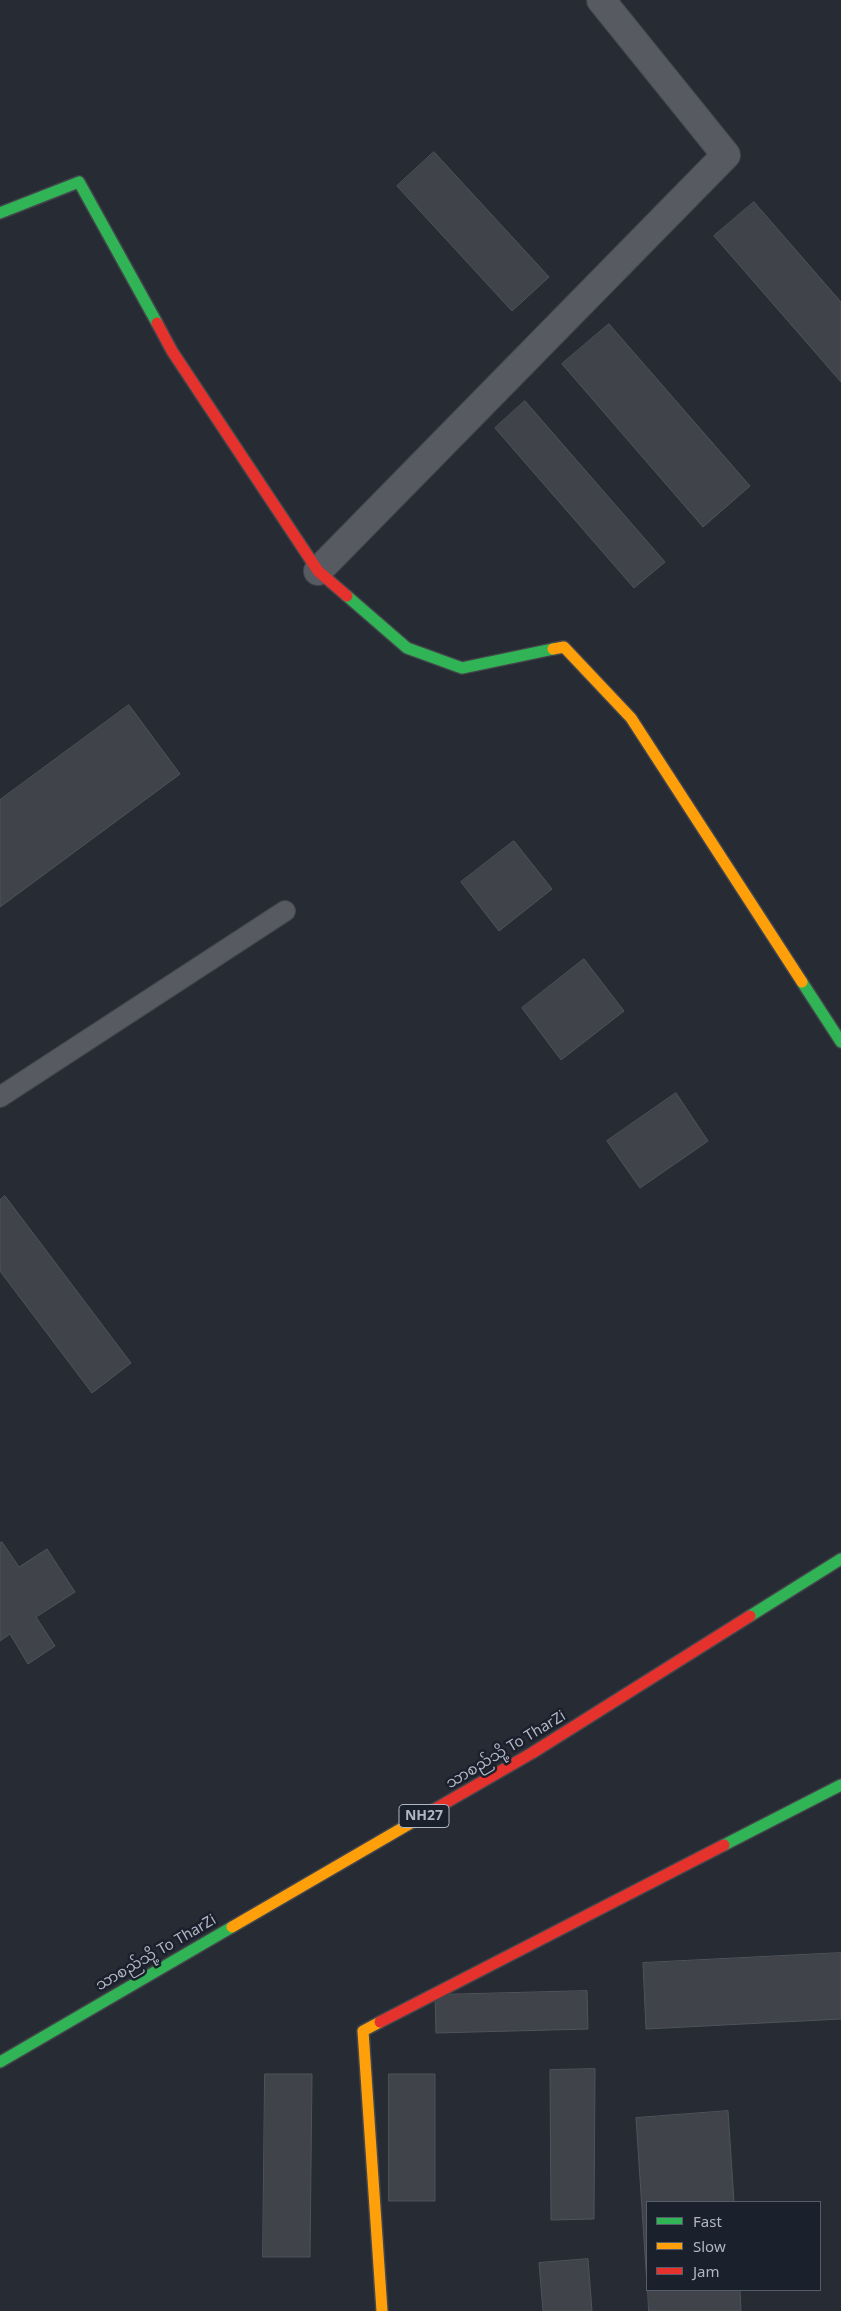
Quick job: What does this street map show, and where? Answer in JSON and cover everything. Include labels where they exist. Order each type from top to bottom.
[{"type":"main road","points":[[0,213],[79,182],[172,351],[318,571],[407,648],[462,668],[564,647],[631,718],[841,1042]]},
{"type":"main road","name":"သာစည်သို့ To TharZi","points":[[0,2062],[532,1753],[841,1560]]},
{"type":"main road","points":[[382,2311],[363,2031],[841,1785]]},
{"type":"street","points":[[318,571],[726,155],[601,0]]},
{"type":"lane","points":[[0,1097],[285,911]]},
{"type":"building","points":[[434,152],[549,277],[512,311],[397,186]]},
{"type":"building","points":[[754,202],[841,302],[841,382],[714,236]]},
{"type":"building","points":[[609,324],[750,486],[703,527],[562,364]]},
{"type":"building","points":[[525,401],[665,562],[634,588],[495,428]]},
{"type":"building","points":[[129,705],[180,774],[0,907],[0,800]]},
{"type":"building","points":[[514,841],[552,889],[499,931],[461,882]]},
{"type":"building","points":[[584,959],[624,1011],[561,1060],[522,1008]]},
{"type":"building","points":[[676,1093],[708,1141],[640,1188],[607,1141]]},
{"type":"building","points":[[5,1196],[131,1363],[92,1393],[0,1271],[0,1200]]},
{"type":"building","points":[[2,1542],[19,1567],[47,1549],[75,1592],[36,1617],[55,1646],[28,1664],[10,1634],[0,1641],[0,1543]]},
{"type":"building","points":[[841,1953],[841,2019],[646,2029],[643,1963]]},
{"type":"building","points":[[587,1991],[588,2029],[436,2033],[435,1995]]},
{"type":"building","points":[[595,2069],[594,2219],[551,2220],[550,2070]]},
{"type":"building","points":[[265,2074],[312,2074],[310,2257],[263,2257]]},
{"type":"building","points":[[389,2074],[435,2074],[435,2201],[389,2201]]},
{"type":"building","points":[[728,2111],[734,2201],[646,2201],[646,2270],[636,2118]]},
{"type":"building","points":[[588,2259],[592,2311],[543,2311],[539,2263]]},
{"type":"building","points":[[648,2291],[740,2291],[741,2311],[649,2311]]},
{"type":"traffic: fast","points":[[0,213],[79,182],[157,323]]},
{"type":"traffic: fast","points":[[347,596],[407,648],[462,668],[553,649]]},
{"type":"traffic: fast","points":[[802,982],[841,1042]]},
{"type":"traffic: fast","points":[[750,1616],[841,1559]]},
{"type":"traffic: fast","points":[[724,1845],[841,1785]]},
{"type":"traffic: fast","points":[[0,2062],[232,1927]]},
{"type":"traffic: slow","points":[[553,649],[564,647],[631,718],[802,982]]},
{"type":"traffic: slow","points":[[232,1927],[435,1809]]},
{"type":"traffic: slow","points":[[380,2022],[363,2031],[382,2311]]},
{"type":"traffic: jam","points":[[157,323],[172,351],[318,571],[347,596]]},
{"type":"traffic: jam","points":[[435,1809],[532,1753],[750,1616]]},
{"type":"traffic: jam","points":[[380,2022],[724,1845]]}]
